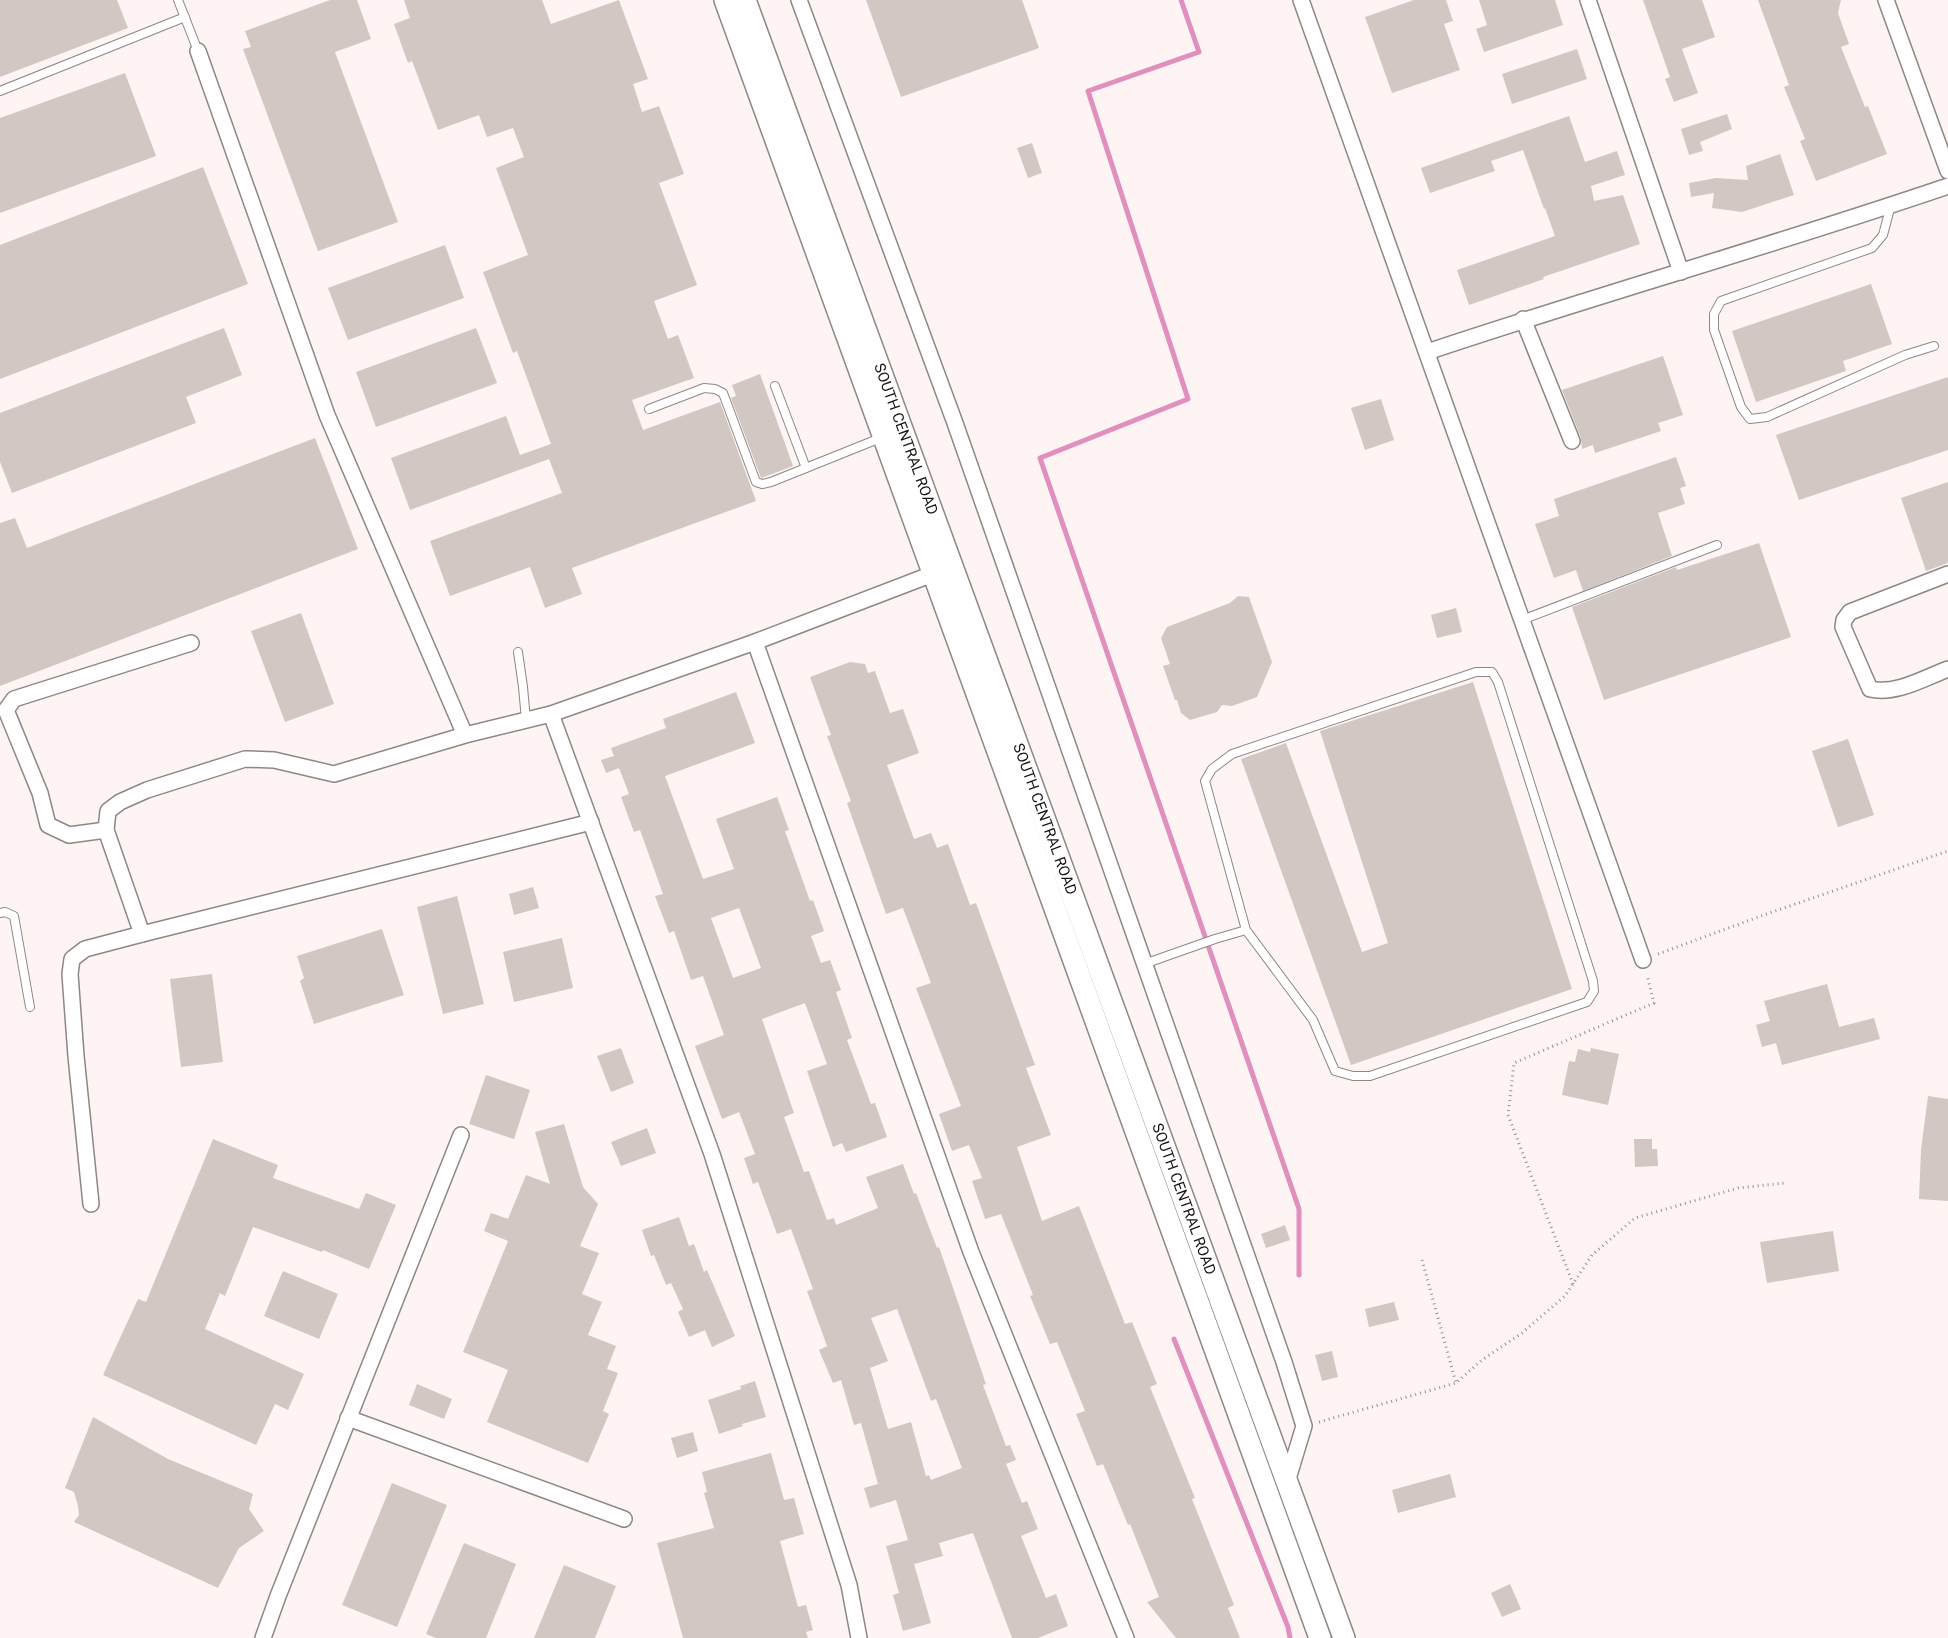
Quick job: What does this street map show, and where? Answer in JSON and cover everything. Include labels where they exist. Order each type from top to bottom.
[{"type":"main road","name":"SOUTH CENTRAL ROAD","points":[[725,0],[1320,1638]]},
{"type":"main road","name":"SOUTH CENTRAL ROAD","points":[[745,0],[1344,1638]]},
{"type":"street","points":[[799,0],[955,423],[1284,1362],[1304,1426],[1287,1482]]},
{"type":"street","points":[[1301,0],[1643,960]]},
{"type":"street","points":[[1588,0],[1681,272]]},
{"type":"street","points":[[1886,0],[1948,171]]},
{"type":"street","points":[[198,51],[327,415],[465,735]]},
{"type":"street","points":[[1427,352],[1523,319],[1681,272],[1948,186]]},
{"type":"street","points":[[1523,319],[1572,441]]},
{"type":"street","points":[[142,934],[106,830],[108,811],[120,802],[147,790],[245,759],[274,760],[334,774],[465,735],[551,714],[755,642],[953,567]]},
{"type":"street","points":[[1948,574],[1850,612],[1844,620],[1843,627],[1870,689],[1881,692],[1896,689],[1948,669]]},
{"type":"street","points":[[755,642],[971,1252],[1126,1638]]},
{"type":"street","points":[[106,830],[69,835],[48,825],[40,793],[6,710],[14,699],[191,643]]},
{"type":"street","points":[[551,714],[712,1154],[849,1585],[859,1638]]},
{"type":"street","points":[[91,1204],[70,974],[72,959],[85,949],[591,822]]},
{"type":"street","points":[[263,1638],[348,1418],[461,1136]]},
{"type":"street","points":[[348,1418],[624,1519]]},
{"type":"lane","points":[[178,0],[198,51]]},
{"type":"lane","points":[[0,91],[185,17]]},
{"type":"lane","points":[[1891,205],[1883,235],[1872,248],[1721,301],[1714,314],[1714,330],[1741,407],[1750,419],[1767,417],[1905,356],[1934,346]]},
{"type":"lane","points":[[775,386],[806,468]]},
{"type":"lane","points":[[649,409],[704,388],[715,389],[723,393],[756,482],[762,484],[883,437]]},
{"type":"lane","points":[[1522,620],[1717,545]]},
{"type":"lane","points":[[518,652],[526,720]]},
{"type":"lane","points":[[1476,672],[1492,672],[1498,682],[1593,981],[1594,991],[1587,1002],[1370,1076],[1353,1076],[1336,1071],[1313,1020],[1246,930],[1205,781],[1212,769],[1232,754],[1476,672]]},
{"type":"lane","points":[[0,913],[5,912],[14,916],[30,1007]]},
{"type":"lane","points":[[1144,964],[1246,930]]},
{"type":"path","points":[[1573,1284],[1508,1115],[1514,1063],[1654,1003],[1643,960],[1761,916],[1948,851]]},
{"type":"path","points":[[1304,1426],[1456,1383],[1482,1360],[1522,1333],[1566,1296],[1592,1256],[1636,1218],[1738,1188],[1784,1183]]},
{"type":"path","points":[[1422,1260],[1456,1383]]},
{"type":"building","points":[[0,0],[117,0],[128,28],[0,77]]},
{"type":"building","points":[[330,0],[357,0],[371,39],[335,52],[398,222],[318,251],[243,49],[251,47],[245,31]]},
{"type":"building","points":[[404,0],[542,0],[551,24],[619,0],[648,79],[633,84],[642,112],[659,106],[684,174],[659,183],[697,285],[654,301],[668,339],[678,335],[694,378],[632,400],[643,430],[720,402],[756,501],[572,568],[582,594],[545,608],[530,567],[450,596],[430,541],[562,493],[549,459],[410,510],[391,458],[506,416],[520,455],[551,444],[517,351],[513,353],[483,272],[528,255],[496,168],[524,157],[513,128],[487,137],[479,115],[438,130],[412,61],[408,63],[394,24],[410,18]]},
{"type":"building","points":[[866,0],[1022,0],[1039,48],[901,97]]},
{"type":"building","points":[[1414,0],[1446,0],[1453,21],[1444,24],[1460,70],[1392,93],[1365,17]]},
{"type":"building","points":[[1479,0],[1555,0],[1563,25],[1484,52],[1476,29],[1487,25]]},
{"type":"building","points":[[1643,0],[1702,0],[1715,37],[1682,49],[1698,93],[1674,102],[1665,79],[1670,77]]},
{"type":"building","points":[[1758,0],[1841,0],[1838,13],[1849,44],[1841,47],[1865,107],[1868,106],[1887,154],[1816,181],[1800,141],[1805,139],[1784,87],[1789,85]]},
{"type":"building","points":[[1577,49],[1587,79],[1512,104],[1502,74]]},
{"type":"building","points":[[125,73],[156,156],[0,213],[0,118]]},
{"type":"building","points":[[1727,114],[1732,129],[1700,142],[1703,151],[1689,155],[1681,129]]},
{"type":"building","points":[[1569,116],[1585,162],[1617,151],[1625,175],[1591,186],[1594,201],[1623,195],[1640,244],[1543,277],[1544,279],[1469,305],[1457,270],[1555,236],[1523,150],[1491,161],[1495,171],[1430,193],[1421,168]]},
{"type":"building","points":[[1032,143],[1042,173],[1028,178],[1017,148]]},
{"type":"building","points":[[1780,154],[1794,195],[1742,212],[1712,208],[1714,193],[1691,197],[1689,183],[1716,178],[1748,180],[1746,166]]},
{"type":"building","points":[[203,167],[248,284],[0,379],[0,245]]},
{"type":"building","points":[[445,245],[464,298],[348,340],[328,288]]},
{"type":"building","points":[[1871,284],[1892,344],[1843,361],[1846,371],[1756,402],[1732,331]]},
{"type":"building","points":[[224,328],[242,375],[186,397],[196,423],[12,493],[0,462],[0,413]]},
{"type":"building","points":[[476,328],[497,383],[376,427],[356,372]]},
{"type":"building","points":[[1663,356],[1683,415],[1658,423],[1661,431],[1595,453],[1593,445],[1582,449],[1581,438],[1562,390]]},
{"type":"building","points":[[760,374],[793,466],[761,478],[731,398],[736,396],[732,385]]},
{"type":"building","points":[[1948,377],[1948,450],[1799,500],[1776,435]]},
{"type":"building","points":[[1381,399],[1394,440],[1365,450],[1351,408]]},
{"type":"building","points":[[315,438],[358,549],[0,686],[0,523],[15,518],[27,548]]},
{"type":"building","points":[[1676,457],[1686,486],[1680,488],[1685,504],[1658,513],[1672,556],[1583,591],[1576,570],[1554,578],[1535,524],[1559,516],[1554,499]]},
{"type":"building","points":[[1948,482],[1948,563],[1926,571],[1901,498]]},
{"type":"building","points":[[1759,543],[1791,637],[1604,700],[1572,607],[1676,567],[1677,570]]},
{"type":"building","points":[[1238,596],[1249,597],[1272,662],[1257,697],[1232,706],[1222,705],[1217,712],[1190,720],[1181,713],[1177,700],[1175,700],[1163,666],[1170,664],[1161,638],[1167,627],[1230,603]]},
{"type":"building","points":[[1456,608],[1462,632],[1437,638],[1431,615]]},
{"type":"building","points":[[301,613],[334,704],[285,722],[251,631]]},
{"type":"building","points":[[850,662],[865,664],[868,673],[875,671],[890,713],[903,709],[919,753],[887,765],[914,839],[931,833],[937,848],[948,844],[970,905],[976,903],[1035,1065],[1026,1068],[1051,1135],[1017,1147],[1042,1221],[1079,1206],[1125,1324],[1132,1322],[1157,1384],[1150,1387],[1195,1498],[1192,1499],[1234,1605],[1228,1608],[1240,1638],[1176,1638],[1147,1602],[1159,1597],[1130,1524],[1128,1525],[1103,1464],[1097,1466],[1076,1414],[1085,1411],[1057,1342],[1050,1344],[1030,1296],[1033,1295],[1001,1214],[985,1219],[972,1181],[982,1178],[969,1145],[952,1151],[939,1114],[961,1106],[916,988],[931,983],[903,908],[886,914],[847,803],[851,801],[827,736],[831,735],[810,677]]},
{"type":"building","points":[[1473,682],[1572,989],[1351,1065],[1241,759],[1286,743],[1362,952],[1388,943],[1320,731]]},
{"type":"building","points":[[736,692],[755,743],[665,776],[703,879],[734,869],[716,819],[777,797],[789,830],[785,831],[810,901],[813,900],[824,931],[811,936],[821,963],[830,960],[841,990],[836,992],[852,1038],[847,1040],[871,1104],[875,1103],[887,1137],[846,1152],[842,1143],[833,1147],[807,1071],[827,1064],[805,1003],[762,1019],[794,1113],[784,1117],[804,1172],[809,1171],[827,1220],[834,1218],[836,1225],[878,1208],[866,1177],[903,1164],[937,1248],[939,1247],[986,1384],[983,1385],[1006,1446],[1010,1445],[1016,1460],[1006,1464],[1022,1503],[1027,1501],[1038,1529],[1021,1536],[1046,1598],[1056,1594],[1068,1626],[1038,1638],[1012,1638],[973,1533],[939,1543],[943,1556],[914,1564],[931,1623],[903,1631],[893,1595],[899,1593],[886,1546],[908,1540],[896,1500],[870,1508],[864,1488],[878,1484],[861,1423],[854,1425],[841,1380],[833,1383],[819,1350],[827,1346],[807,1291],[813,1289],[791,1229],[777,1234],[758,1182],[753,1184],[744,1158],[755,1154],[739,1112],[722,1119],[695,1046],[724,1035],[703,976],[691,980],[674,931],[669,933],[655,896],[663,894],[640,830],[634,832],[621,797],[629,794],[619,768],[606,773],[601,760],[614,756],[611,748],[666,728],[663,719]],"holes":[[[739,908],[761,968],[733,978],[711,918]],[[897,1309],[931,1401],[936,1399],[962,1468],[931,1480],[929,1475],[926,1476],[911,1422],[888,1429],[870,1368],[888,1361],[871,1318]]]},
{"type":"building","points":[[1848,739],[1874,815],[1838,827],[1812,751]]},
{"type":"building","points":[[533,887],[539,908],[514,915],[509,894]]},
{"type":"building","points":[[457,896],[484,1004],[443,1014],[417,907]]},
{"type":"building","points":[[382,929],[404,995],[314,1024],[300,981],[304,978],[297,956]]},
{"type":"building","points":[[562,938],[573,988],[514,1002],[503,952]]},
{"type":"building","points":[[212,974],[223,1062],[181,1067],[170,979]]},
{"type":"building","points":[[1827,984],[1839,1027],[1874,1018],[1880,1039],[1782,1065],[1776,1043],[1762,1047],[1756,1025],[1770,1021],[1764,1001]]},
{"type":"building","points":[[621,1048],[634,1083],[611,1092],[597,1056]]},
{"type":"building","points":[[1591,1048],[1619,1054],[1608,1105],[1562,1095],[1569,1061],[1575,1062],[1578,1049],[1590,1052]]},
{"type":"building","points":[[486,1075],[530,1090],[514,1139],[469,1124]]},
{"type":"building","points":[[1928,1096],[1948,1099],[1948,1201],[1919,1199],[1921,1150]]},
{"type":"building","points":[[564,1124],[583,1187],[598,1204],[580,1246],[599,1253],[582,1294],[602,1302],[588,1335],[616,1346],[607,1369],[618,1373],[603,1411],[609,1414],[588,1463],[487,1422],[508,1370],[463,1352],[508,1241],[484,1231],[491,1213],[508,1219],[526,1175],[550,1184],[535,1132]]},
{"type":"building","points":[[647,1128],[656,1153],[621,1166],[611,1142]]},
{"type":"building","points":[[213,1139],[278,1165],[273,1178],[359,1209],[366,1193],[396,1205],[369,1269],[323,1250],[322,1252],[253,1227],[225,1296],[220,1293],[205,1329],[304,1374],[288,1410],[275,1404],[256,1445],[103,1375],[138,1299],[146,1302]]},
{"type":"building","points":[[1634,1139],[1652,1139],[1652,1149],[1657,1149],[1658,1166],[1635,1167]]},
{"type":"building","points":[[679,1217],[689,1246],[694,1244],[704,1272],[707,1270],[735,1336],[712,1347],[705,1330],[689,1337],[678,1312],[683,1309],[671,1283],[666,1285],[654,1255],[651,1256],[642,1230]]},
{"type":"building","points":[[1285,1225],[1290,1240],[1266,1248],[1261,1234]]},
{"type":"building","points":[[1833,1231],[1839,1271],[1767,1283],[1760,1242]]},
{"type":"building","points":[[283,1271],[338,1294],[319,1339],[264,1316]]},
{"type":"building","points":[[1394,1302],[1399,1320],[1369,1327],[1365,1309]]},
{"type":"building","points":[[1332,1351],[1338,1377],[1322,1381],[1315,1355]]},
{"type":"building","points":[[755,1381],[766,1417],[742,1424],[743,1426],[719,1434],[708,1400],[741,1389],[740,1386]]},
{"type":"building","points":[[417,1384],[452,1399],[444,1419],[409,1405]]},
{"type":"building","points":[[93,1417],[168,1459],[253,1494],[249,1509],[264,1531],[239,1548],[218,1588],[74,1522],[79,1515],[78,1506],[74,1492],[65,1488]]},
{"type":"building","points":[[693,1432],[698,1451],[677,1458],[671,1438]]},
{"type":"building","points":[[771,1453],[784,1500],[794,1498],[804,1534],[780,1541],[798,1607],[806,1605],[813,1630],[806,1632],[808,1638],[683,1638],[657,1543],[714,1528],[704,1493],[707,1492],[702,1472]]},
{"type":"building","points":[[1450,1474],[1456,1497],[1398,1513],[1392,1490]]},
{"type":"building","points":[[392,1483],[447,1505],[397,1627],[342,1605]]},
{"type":"building","points":[[464,1543],[516,1564],[486,1638],[436,1638],[426,1634]]},
{"type":"building","points":[[564,1565],[616,1586],[595,1638],[534,1638]]},
{"type":"building","points":[[1510,1584],[1521,1609],[1502,1617],[1491,1593]]},
{"type":"waterway","points":[[1181,0],[1199,52],[1088,91],[1188,399],[1040,458],[1299,1209],[1299,1275]]},
{"type":"waterway","points":[[1174,1339],[1288,1627],[1290,1638]]}]
